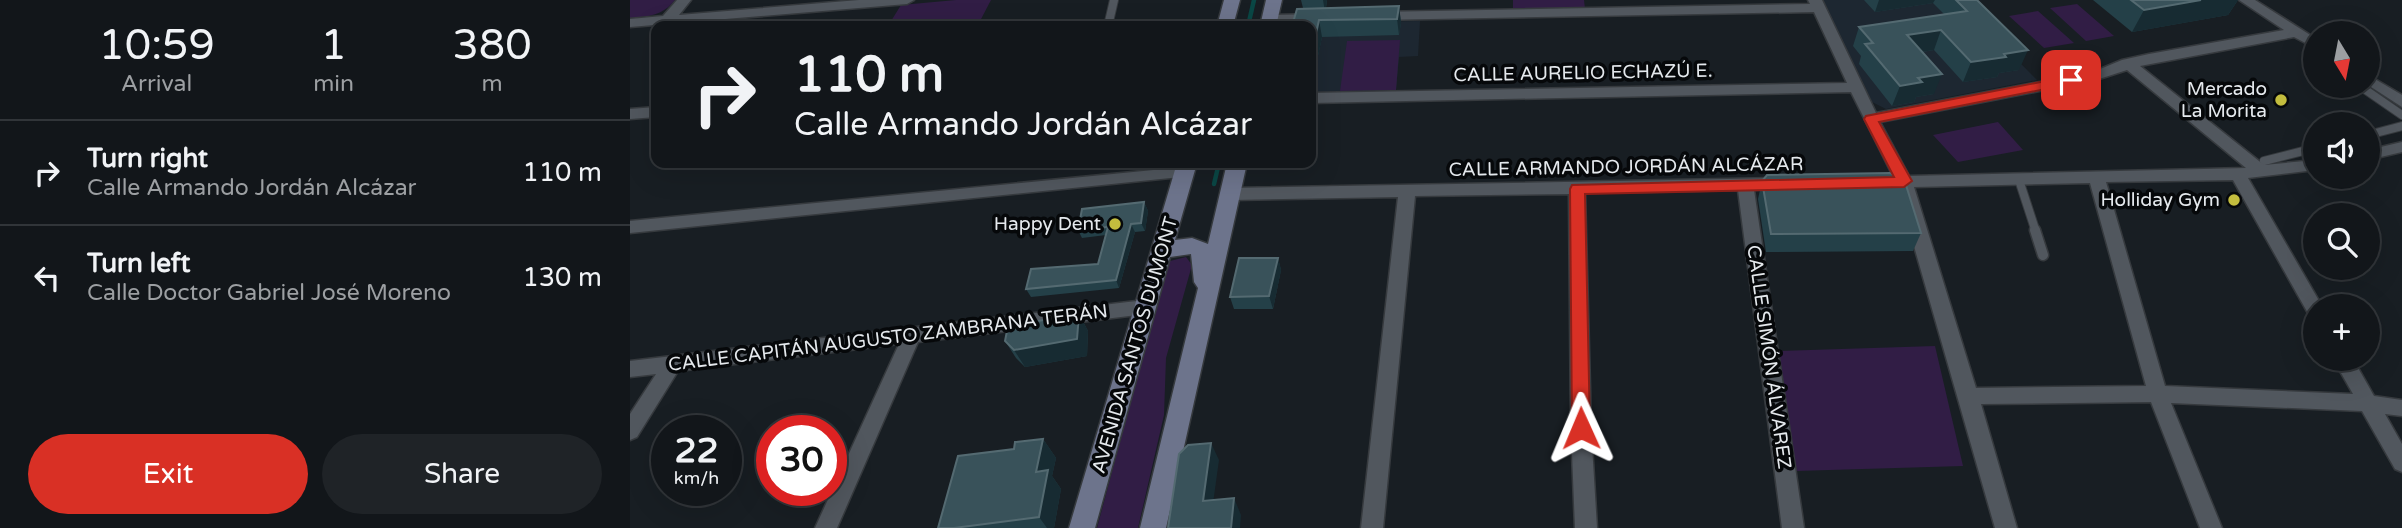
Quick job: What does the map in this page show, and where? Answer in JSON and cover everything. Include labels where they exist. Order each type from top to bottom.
[{"type":"main road","points":[[1226,21],[1232,0]]},
{"type":"main road","points":[[1268,21],[1274,0]]},
{"type":"main road","points":[[1153,528],[1208,302],[1236,168]]},
{"type":"main road","points":[[1183,176],[1180,224],[1185,235],[1199,238],[1223,231]]},
{"type":"main road","name":"AVENIDA SANTOS DUMONT","points":[[1082,528],[1183,176]]},
{"type":"main road","points":[[1162,252],[1192,244],[1201,250],[1208,302]]},
{"type":"street","points":[[668,19],[684,0]]},
{"type":"street","points":[[630,23],[907,0]]},
{"type":"street","points":[[2246,0],[2303,36]]},
{"type":"street","points":[[1363,17],[1816,4],[1904,181],[2006,528]]},
{"type":"street","points":[[1282,21],[1336,17]]},
{"type":"street","points":[[1871,119],[2096,75],[2127,63],[2296,32]]},
{"type":"street","points":[[2127,63],[2263,166]]},
{"type":"street","name":"CALLE AURELIO ECHAZÚ E.","points":[[1316,98],[1855,87]]},
{"type":"street","points":[[2380,87],[2402,102]]},
{"type":"street","points":[[630,114],[651,112]]},
{"type":"street","points":[[2380,152],[2402,147]]},
{"type":"street","points":[[1864,183],[2238,174],[2263,166],[2303,165]]},
{"type":"street","points":[[630,227],[1160,170],[1183,176]]},
{"type":"street","points":[[2238,174],[2306,294]]},
{"type":"street","points":[[2096,177],[2158,394],[2211,528]]},
{"type":"street","name":"CALLE ARMANDO JORDÁN ALCÁZAR","points":[[1230,194],[1798,184]]},
{"type":"street","name":"CALLE SIMÓN ÁLVAREZ","points":[[1745,185],[1793,528]]},
{"type":"street","points":[[1577,189],[1581,428],[1586,528]]},
{"type":"street","points":[[1372,528],[1407,192]]},
{"type":"street","name":"CALLE CAPITÁN AUGUSTO ZAMBRANA TERÁN","points":[[630,369],[1145,307]]},
{"type":"street","points":[[826,528],[912,335]]},
{"type":"street","points":[[630,431],[672,364]]},
{"type":"street","points":[[2350,371],[2402,463]]},
{"type":"street","points":[[1969,396],[2158,394],[2368,403],[2402,408]]},
{"type":"lane","points":[[1109,21],[1114,0]]},
{"type":"lane","points":[[2377,98],[2402,115]]},
{"type":"lane","points":[[2380,132],[2402,126]]},
{"type":"lane","points":[[2263,166],[2303,152]]},
{"type":"lane","points":[[2019,180],[2043,255]]},
{"type":"shaded area","points":[[630,0],[675,0],[650,16],[630,18]]},
{"type":"shaded area","points":[[991,0],[980,21],[891,21],[901,5]]},
{"type":"shaded area","points":[[1513,0],[1584,0],[1585,9],[1513,11]]},
{"type":"shaded area","points":[[1822,0],[1958,0],[2037,80],[1886,109],[1872,102]]},
{"type":"shaded area","points":[[2077,4],[2114,36],[2086,41],[2050,8]]},
{"type":"shaded area","points":[[2038,11],[2074,43],[2044,48],[2009,16]]},
{"type":"shaded area","points":[[1420,21],[1418,56],[1399,57],[1396,90],[1316,92],[1316,23]]},
{"type":"shaded area","points":[[1400,40],[1396,90],[1340,91],[1347,41]]},
{"type":"shaded area","points":[[1998,122],[2023,150],[1958,162],[1933,135]]},
{"type":"shaded area","points":[[1186,257],[1192,265],[1166,358],[1164,415],[1138,528],[1097,528],[1166,270],[1170,261]]},
{"type":"shaded area","points":[[1935,346],[1963,466],[1796,471],[1779,351]]},
{"type":"building","points":[[1956,0],[1977,0],[2028,50],[2004,54],[2006,57],[1971,62],[1941,30],[1907,35],[1942,74],[1918,78],[1922,82],[1900,86],[1865,44],[1873,43],[1859,27],[1967,11]]},
{"type":"building","points":[[2131,0],[2201,0],[2144,10]]},
{"type":"building","points":[[1399,6],[1397,19],[1319,20],[1316,34],[1316,21],[1293,21],[1297,9]]},
{"type":"building","points":[[1890,173],[1905,182],[1921,233],[1771,234],[1762,181],[1767,175]]},
{"type":"building","points":[[1144,202],[1141,223],[1131,224],[1116,280],[1026,289],[1031,269],[1098,264],[1108,227],[1078,230],[1082,209]]},
{"type":"building","points":[[1239,258],[1278,258],[1269,296],[1230,297]]},
{"type":"building","points":[[1079,314],[1077,339],[1014,350],[1005,341],[1008,326]]},
{"type":"building","points":[[1043,439],[1036,472],[1048,470],[1039,517],[938,528],[958,456],[1014,449],[1015,442]]},
{"type":"building","points":[[1211,443],[1203,501],[1234,498],[1231,528],[1168,528],[1179,454],[1188,445]]},
{"type":"waterway","points":[[1249,21],[1254,0]]},
{"type":"waterway","points":[[1214,184],[1218,168]]},
{"type":"place","name":"Mercado La Morita","points":[[2281,100]]},
{"type":"place","name":"Holliday Gym","points":[[2234,200]]},
{"type":"place","name":"Happy Dent","points":[[1115,224]]},
{"type":"route","points":[[1581,428],[1577,189],[1904,181],[1871,119],[2071,80]]}]
